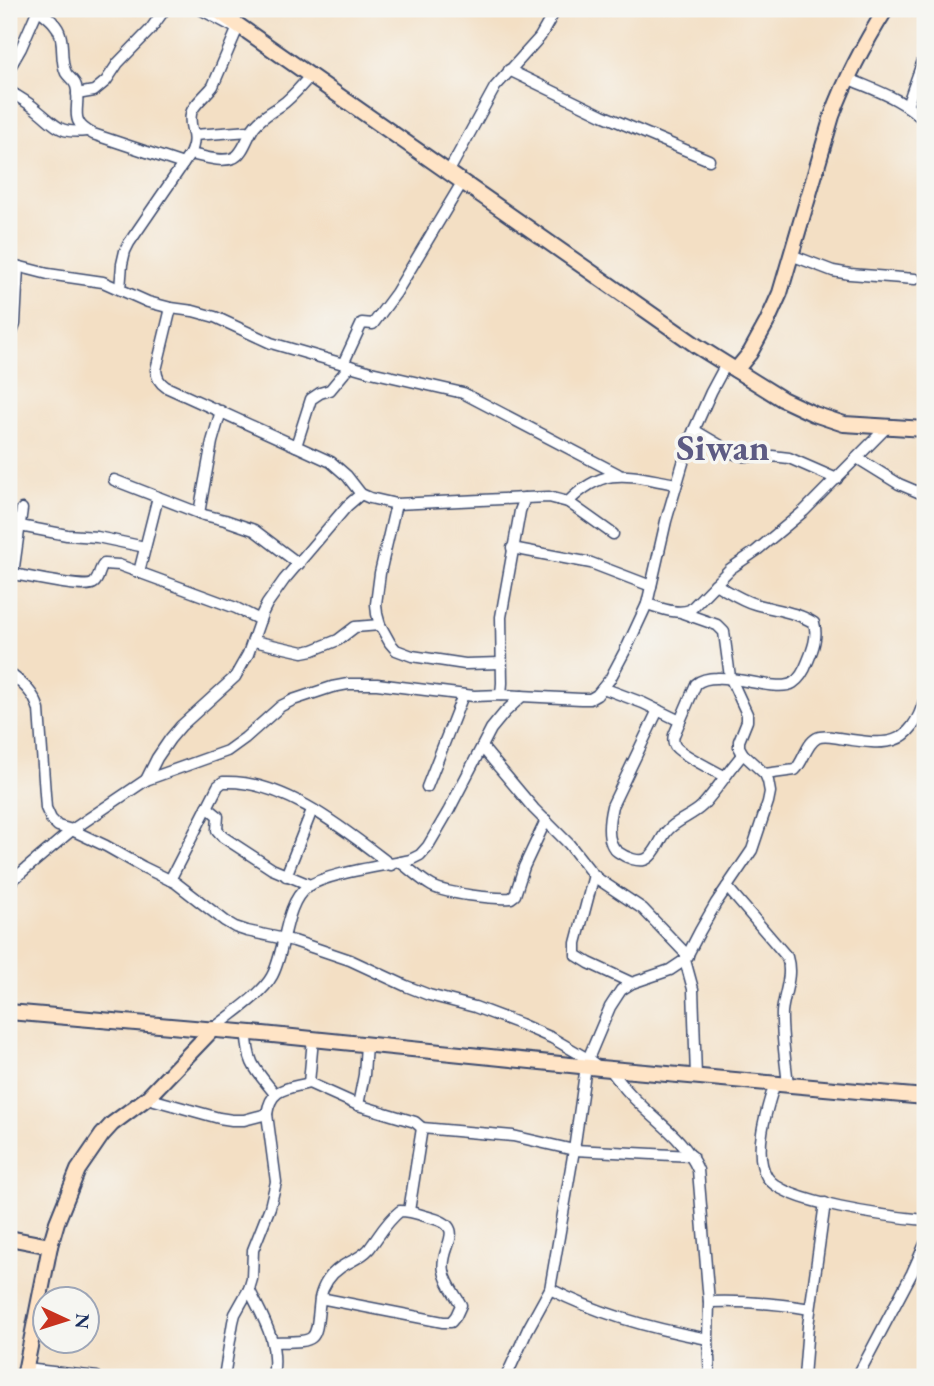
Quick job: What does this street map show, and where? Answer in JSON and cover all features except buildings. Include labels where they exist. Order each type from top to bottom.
[{"type":"street","points":[[9,69],[38,9],[60,34],[66,74],[75,83],[77,121],[86,131]]},
{"type":"street","points":[[77,94],[94,91],[106,81],[126,53],[150,30],[165,9]]},
{"type":"street","points":[[200,9],[232,26],[239,25]]},
{"type":"street","points":[[215,9],[731,367],[782,399],[844,424],[925,429]]},
{"type":"street","points":[[449,171],[490,97],[509,70],[540,37],[556,9]]},
{"type":"street","points":[[9,883],[72,830],[146,780],[227,751],[293,699],[348,684],[377,684],[463,695],[590,699],[597,695],[610,678],[647,604],[676,484],[694,430],[711,393],[731,367],[750,354],[768,322],[780,293],[832,116],[867,38],[886,9]]},
{"type":"street","points":[[120,289],[125,251],[190,154],[194,135],[190,117],[192,110],[213,86],[239,25]]},
{"type":"street","points":[[9,42],[21,48]]},
{"type":"street","points":[[907,106],[925,55]]},
{"type":"street","points":[[509,70],[602,115],[709,160]]},
{"type":"street","points":[[190,154],[224,160],[238,156],[250,131],[262,117],[293,95],[311,75]]},
{"type":"street","points":[[847,78],[907,106],[925,122]]},
{"type":"street","points":[[9,91],[64,131],[86,131],[183,164]]},
{"type":"street","points":[[194,135],[250,131]]},
{"type":"street","points":[[296,446],[311,400],[330,390],[346,365],[362,323],[373,324],[396,293],[463,181]]},
{"type":"street","points":[[791,255],[832,271],[915,279]]},
{"type":"street","points":[[9,341],[15,324],[13,265],[48,274],[103,282],[148,302],[206,314],[271,343],[346,365],[463,393],[618,474],[676,484]]},
{"type":"street","points":[[171,308],[156,370],[160,383],[339,467],[361,495],[396,504],[550,497],[568,502],[613,534]]},
{"type":"street","points":[[199,513],[212,442],[221,411]]},
{"type":"street","points":[[683,613],[690,610],[730,569],[799,516],[887,427]]},
{"type":"street","points":[[694,430],[736,454],[789,458],[837,479]]},
{"type":"street","points":[[857,458],[900,484],[925,495],[925,508]]},
{"type":"street","points":[[568,502],[583,488],[618,474]]},
{"type":"street","points":[[114,480],[199,513],[254,530],[299,564]]},
{"type":"street","points":[[146,780],[170,738],[235,677],[254,641],[267,604],[348,506],[361,495]]},
{"type":"street","points":[[139,572],[158,497]]},
{"type":"street","points":[[500,695],[500,617],[512,548],[525,498]]},
{"type":"street","points":[[396,504],[377,590],[377,614],[390,643],[403,654],[466,664],[501,663]]},
{"type":"street","points":[[22,509],[11,575],[90,586],[95,583],[104,564],[119,565],[236,608],[260,620]]},
{"type":"street","points":[[20,526],[145,547]]},
{"type":"street","points":[[512,548],[591,563],[651,586]]},
{"type":"street","points":[[715,584],[753,603],[810,620],[816,629],[813,650],[796,682],[783,687],[730,677],[700,680],[696,684],[674,735],[675,746],[724,776]]},
{"type":"street","points":[[506,1377],[550,1289],[574,1150],[615,997],[632,983],[670,970],[687,958],[700,931],[752,850],[770,792],[765,774],[739,747],[747,714],[730,677],[724,632],[717,625],[647,604]]},
{"type":"street","points":[[254,641],[303,652],[338,640],[355,627],[380,625]]},
{"type":"street","points":[[9,673],[26,686],[36,699],[44,793],[51,820],[58,825],[170,880],[235,927],[284,938],[350,960],[429,995],[475,1007],[552,1038],[596,1065],[678,1138],[692,1156],[700,1183],[709,1302],[710,1377]]},
{"type":"street","points":[[603,688],[680,721]]},
{"type":"street","points":[[427,787],[463,695]]},
{"type":"street","points":[[97,1377],[25,1373],[50,1246],[71,1185],[86,1158],[112,1124],[147,1098],[213,1030],[268,983],[278,963],[296,900],[301,893],[310,885],[335,876],[410,860],[428,846],[496,722],[522,696]]},
{"type":"street","points":[[765,774],[795,770],[811,743],[821,737],[884,742],[899,739],[906,735],[918,719],[925,698]]},
{"type":"street","points":[[658,710],[612,806],[610,841],[613,847],[627,857],[639,861],[651,857],[671,826],[704,804],[743,754]]},
{"type":"street","points":[[482,747],[594,875],[643,909],[687,958],[693,989],[696,1076]]},
{"type":"street","points":[[170,880],[218,786],[223,782],[256,784],[277,791],[346,830],[435,888],[462,893],[511,898],[515,895],[524,867],[546,820]]},
{"type":"street","points":[[207,807],[218,816],[217,830],[222,837],[272,869],[310,885]]},
{"type":"street","points":[[286,876],[312,810]]},
{"type":"street","points":[[594,875],[576,943],[576,955],[632,983]]},
{"type":"street","points":[[727,887],[787,957],[789,964],[789,980],[782,1014],[781,1084],[763,1122],[761,1153],[766,1176],[774,1186],[783,1191],[825,1203],[888,1216],[925,1220]]},
{"type":"street","points":[[9,1012],[925,1097]]},
{"type":"street","points":[[247,1032],[249,1057],[275,1094]]},
{"type":"street","points":[[309,1083],[313,1039]]},
{"type":"street","points":[[358,1105],[366,1044]]},
{"type":"street","points":[[224,1377],[235,1314],[249,1289],[253,1250],[270,1207],[276,1182],[267,1114],[269,1102],[275,1094],[309,1083],[358,1105],[415,1122],[422,1128],[513,1136],[574,1150],[692,1156]]},
{"type":"street","points":[[147,1098],[232,1120],[267,1114]]},
{"type":"street","points":[[409,1211],[422,1128]]},
{"type":"street","points":[[804,1377],[810,1309],[825,1203]]},
{"type":"street","points":[[273,1342],[303,1342],[316,1334],[320,1298],[324,1284],[340,1267],[362,1256],[400,1211],[438,1220],[450,1227],[443,1265],[447,1282],[461,1305],[451,1322],[320,1298]]},
{"type":"street","points":[[9,1238],[50,1246]]},
{"type":"street","points":[[857,1377],[925,1244]]},
{"type":"street","points":[[249,1289],[273,1342],[273,1377]]},
{"type":"street","points":[[550,1289],[604,1314],[708,1339]]},
{"type":"street","points":[[709,1302],[778,1303],[810,1309]]},
{"type":"district","name":"Siwan","points":[[723,447]]}]
